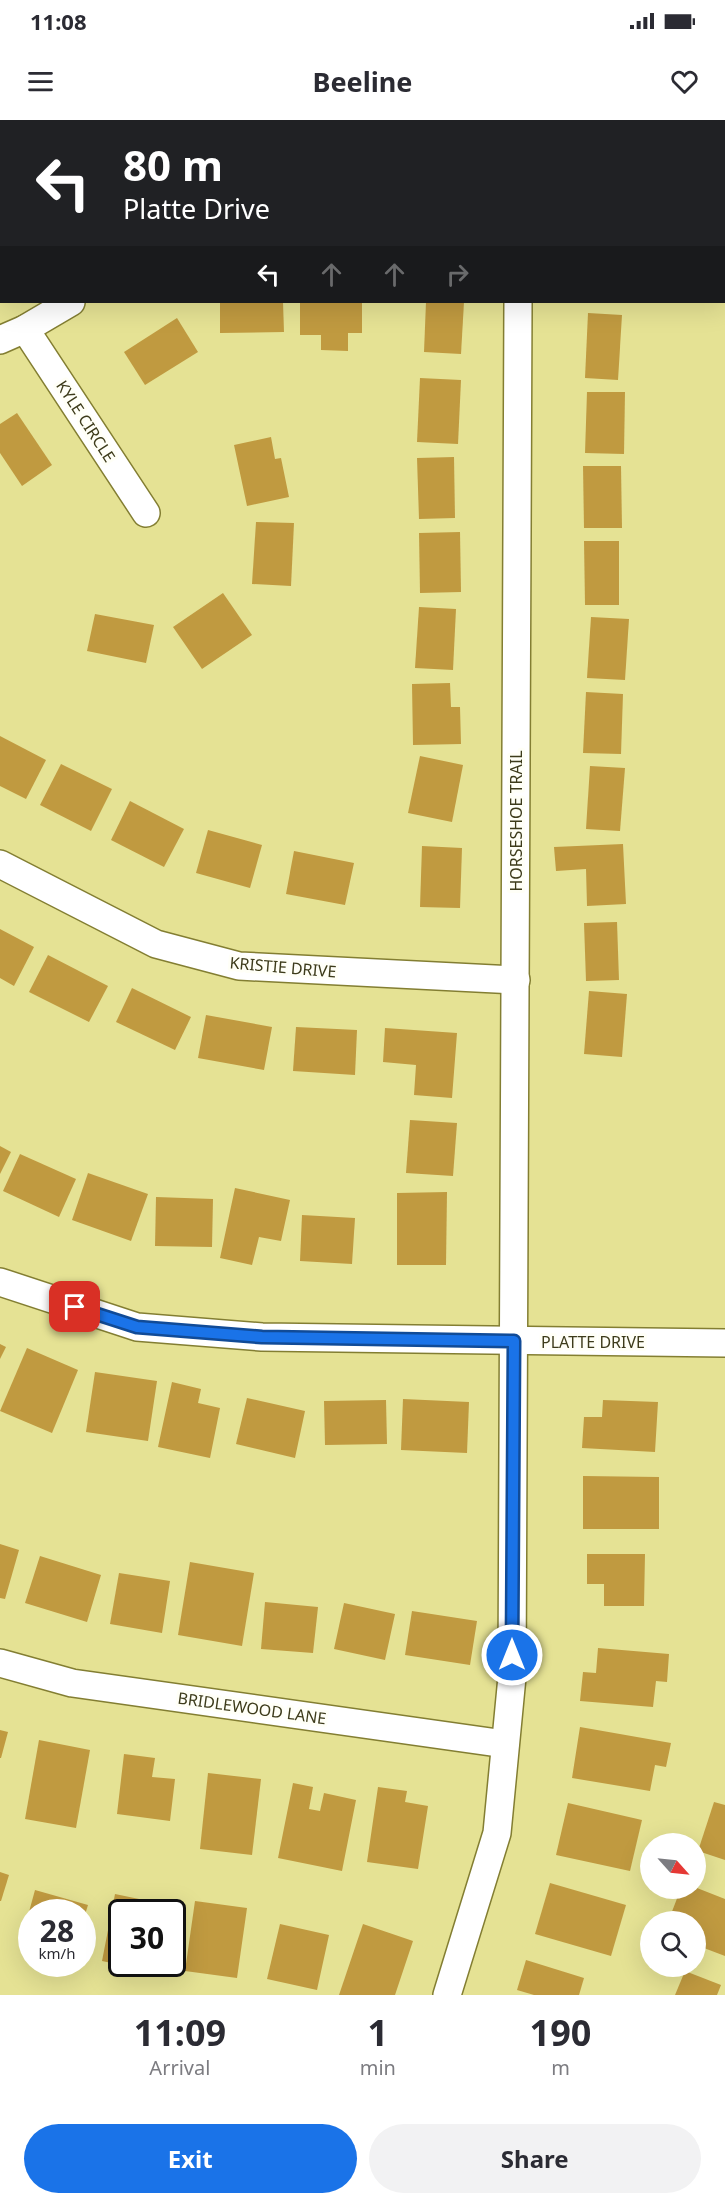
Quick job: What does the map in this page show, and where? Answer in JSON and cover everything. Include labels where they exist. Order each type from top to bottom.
[{"type":"street","points":[[0,340],[25,329],[69,303]]},
{"type":"street","name":"HORSESHOE TRAIL","points":[[447,1995],[497,1833],[512,1677],[518,303]]},
{"type":"street","name":"KYLE CIRCLE","points":[[25,329],[146,513]]},
{"type":"street","name":"KRISTIE DRIVE","points":[[0,864],[156,944],[239,966],[516,980]]},
{"type":"street","name":"PLATTE DRIVE","points":[[0,1282],[137,1327],[262,1337],[725,1342]]},
{"type":"street","name":"BRIDLEWOOD LANE","points":[[0,1663],[72,1683],[505,1744]]},
{"type":"building","points":[[220,303],[283,303],[284,332],[220,333]]},
{"type":"building","points":[[300,303],[362,303],[362,333],[348,333],[348,351],[321,350],[321,335],[300,335]]},
{"type":"building","points":[[426,303],[464,303],[461,354],[424,352]]},
{"type":"building","points":[[588,313],[622,315],[618,380],[585,378]]},
{"type":"building","points":[[177,318],[198,352],[145,385],[124,352]]},
{"type":"building","points":[[420,378],[461,380],[458,444],[417,442]]},
{"type":"building","points":[[587,392],[625,392],[624,454],[585,453]]},
{"type":"building","points":[[17,413],[52,465],[22,486],[0,453],[0,424]]},
{"type":"building","points":[[271,437],[275,459],[281,458],[289,497],[247,506],[234,445]]},
{"type":"building","points":[[454,457],[455,518],[419,519],[417,458]]},
{"type":"building","points":[[583,466],[621,466],[622,528],[584,528]]},
{"type":"building","points":[[256,522],[294,523],[291,586],[252,584]]},
{"type":"building","points":[[460,532],[461,592],[420,593],[419,533]]},
{"type":"building","points":[[584,541],[619,541],[619,605],[585,605]]},
{"type":"building","points":[[223,593],[252,635],[202,669],[173,627]]},
{"type":"building","points":[[419,607],[456,609],[453,670],[415,668]]},
{"type":"building","points":[[95,614],[154,625],[146,663],[87,651]]},
{"type":"building","points":[[591,617],[629,619],[625,680],[587,678]]},
{"type":"building","points":[[450,683],[451,707],[460,707],[461,744],[413,745],[412,684]]},
{"type":"building","points":[[586,692],[623,694],[621,754],[583,753]]},
{"type":"building","points":[[0,736],[46,760],[26,799],[0,786]]},
{"type":"building","points":[[420,756],[463,765],[452,822],[408,813]]},
{"type":"building","points":[[61,764],[112,789],[91,831],[40,805]]},
{"type":"building","points":[[590,766],[625,768],[620,831],[586,829]]},
{"type":"building","points":[[130,801],[184,829],[164,867],[111,840]]},
{"type":"building","points":[[208,830],[262,845],[250,888],[196,873]]},
{"type":"building","points":[[623,844],[626,904],[587,906],[586,869],[556,871],[554,847]]},
{"type":"building","points":[[422,846],[462,848],[460,908],[420,907]]},
{"type":"building","points":[[294,851],[354,863],[345,905],[286,894]]},
{"type":"building","points":[[617,922],[619,980],[586,981],[584,923]]},
{"type":"building","points":[[0,929],[34,947],[14,986],[0,978]]},
{"type":"building","points":[[48,955],[108,986],[89,1022],[29,992]]},
{"type":"building","points":[[132,988],[191,1017],[175,1050],[116,1022]]},
{"type":"building","points":[[589,991],[627,994],[622,1057],[584,1054]]},
{"type":"building","points":[[206,1015],[272,1027],[264,1070],[198,1058]]},
{"type":"building","points":[[296,1027],[357,1030],[355,1075],[293,1071]]},
{"type":"building","points":[[385,1028],[457,1033],[452,1098],[414,1095],[416,1065],[383,1062]]},
{"type":"building","points":[[410,1120],[457,1123],[453,1176],[406,1173]]},
{"type":"building","points":[[0,1146],[11,1152],[0,1174]]},
{"type":"building","points":[[20,1154],[76,1179],[59,1217],[3,1191]]},
{"type":"building","points":[[88,1173],[148,1194],[131,1241],[72,1220]]},
{"type":"building","points":[[235,1188],[290,1200],[281,1241],[259,1237],[252,1265],[220,1258]]},
{"type":"building","points":[[447,1192],[446,1265],[397,1265],[397,1193]]},
{"type":"building","points":[[156,1197],[213,1199],[212,1247],[155,1246]]},
{"type":"building","points":[[302,1215],[355,1218],[352,1264],[300,1261]]},
{"type":"building","points":[[0,1344],[6,1347],[0,1359]]},
{"type":"building","points":[[27,1348],[78,1370],[52,1433],[0,1411]]},
{"type":"building","points":[[95,1372],[157,1381],[148,1441],[86,1432]]},
{"type":"building","points":[[172,1382],[201,1389],[198,1403],[220,1408],[210,1458],[158,1447]]},
{"type":"building","points":[[247,1398],[305,1411],[295,1458],[236,1444]]},
{"type":"building","points":[[403,1399],[469,1402],[467,1453],[401,1450]]},
{"type":"building","points":[[386,1400],[387,1444],[325,1445],[324,1401]]},
{"type":"building","points":[[603,1400],[658,1402],[655,1452],[582,1448],[584,1417],[602,1417]]},
{"type":"building","points":[[583,1476],[659,1477],[659,1529],[583,1529]]},
{"type":"building","points":[[0,1544],[19,1550],[5,1599],[0,1598]]},
{"type":"building","points":[[587,1554],[645,1554],[644,1606],[604,1606],[604,1584],[587,1584]]},
{"type":"building","points":[[40,1556],[101,1575],[87,1622],[25,1603]]},
{"type":"building","points":[[190,1562],[254,1573],[242,1646],[178,1635]]},
{"type":"building","points":[[119,1573],[170,1581],[162,1633],[110,1624]]},
{"type":"building","points":[[265,1602],[318,1607],[313,1653],[261,1649]]},
{"type":"building","points":[[344,1603],[395,1614],[385,1660],[334,1649]]},
{"type":"building","points":[[412,1611],[477,1621],[470,1665],[405,1655]]},
{"type":"building","points":[[598,1648],[669,1654],[667,1682],[656,1681],[653,1707],[580,1701],[583,1672],[596,1673]]},
{"type":"building","points":[[580,1727],[671,1743],[666,1767],[655,1765],[650,1791],[572,1778]]},
{"type":"building","points":[[0,1730],[8,1732],[1,1758],[0,1758]]},
{"type":"building","points":[[39,1740],[90,1750],[76,1828],[25,1819]]},
{"type":"building","points":[[124,1754],[155,1758],[152,1777],[175,1779],[170,1821],[117,1814]]},
{"type":"building","points":[[208,1773],[261,1779],[252,1855],[200,1849]]},
{"type":"building","points":[[293,1783],[313,1787],[309,1809],[320,1811],[324,1793],[356,1800],[342,1871],[278,1858]]},
{"type":"building","points":[[378,1787],[407,1791],[405,1802],[428,1806],[418,1869],[367,1862]]},
{"type":"building","points":[[714,1802],[725,1805],[725,1860],[706,1854],[706,1833],[704,1833]]},
{"type":"building","points":[[568,1803],[642,1820],[630,1871],[556,1855]]},
{"type":"building","points":[[0,1872],[9,1875],[1,1901],[0,1901]]},
{"type":"building","points":[[550,1883],[626,1905],[611,1956],[535,1934]]},
{"type":"building","points":[[35,1890],[67,1899],[33,1899]]},
{"type":"building","points":[[706,1892],[725,1899],[725,1956],[706,1949],[706,1911],[672,1911],[677,1899],[706,1899]]},
{"type":"building","points":[[115,1894],[139,1899],[114,1899]]},
{"type":"building","points":[[195,1901],[247,1908],[237,1978],[186,1971]]},
{"type":"building","points":[[280,1924],[329,1935],[317,1990],[267,1979]]},
{"type":"building","points":[[363,1924],[413,1941],[395,1995],[339,1995]]},
{"type":"building","points":[[108,1930],[108,1962],[102,1961]]},
{"type":"building","points":[[526,1960],[584,1978],[579,1995],[534,1995],[517,1990]]},
{"type":"building","points":[[682,1977],[700,1977],[721,1985],[717,1995],[675,1995]]},
{"type":"route","points":[[75,1307],[137,1327],[262,1337],[514,1341],[512,1655]]}]
